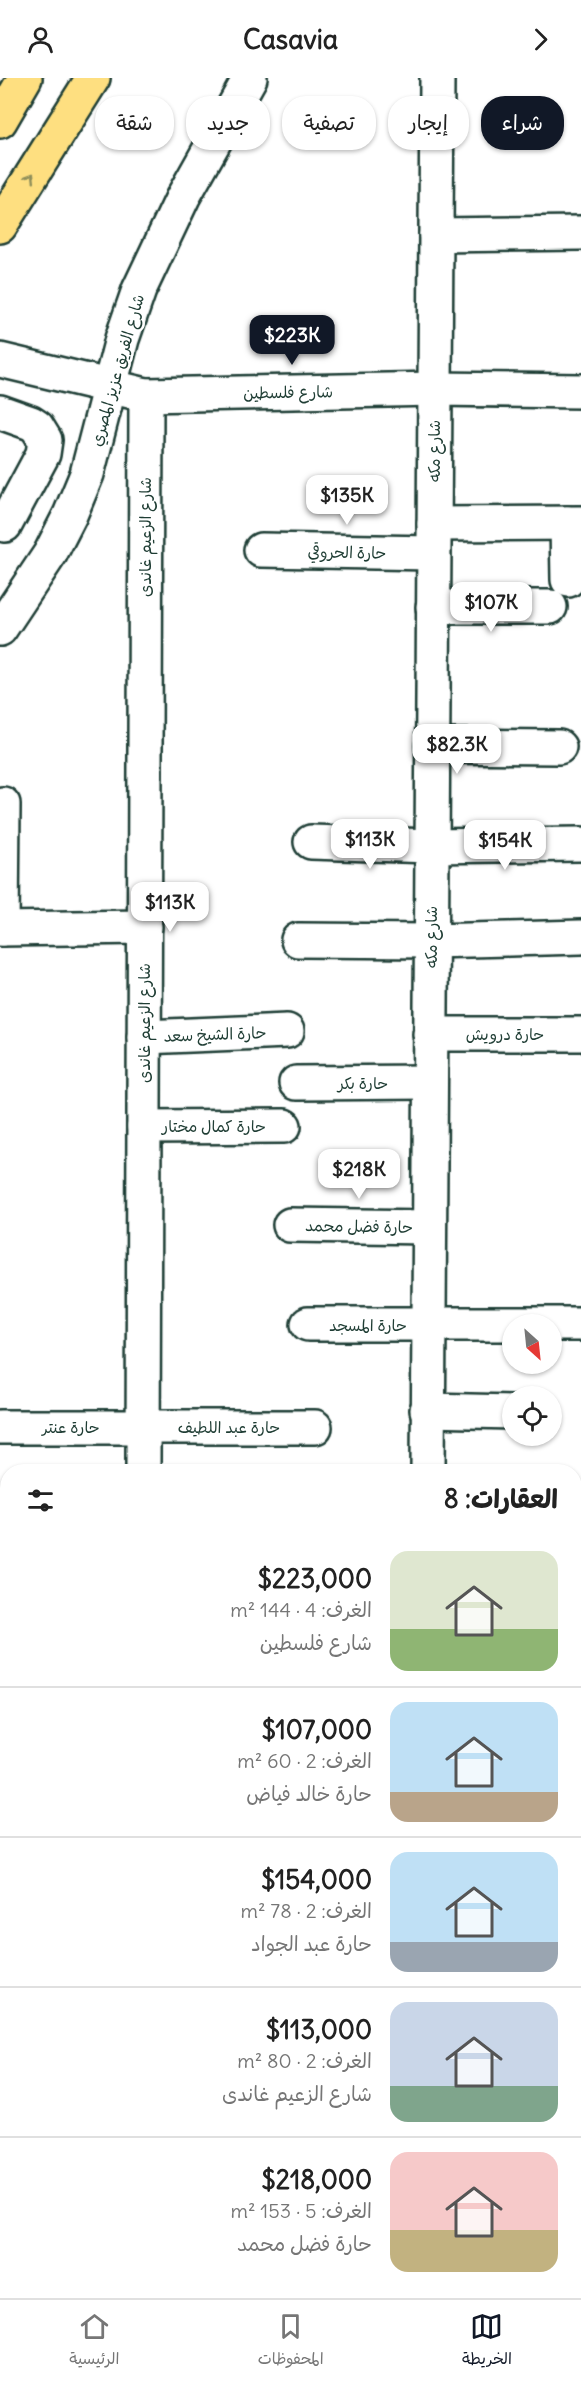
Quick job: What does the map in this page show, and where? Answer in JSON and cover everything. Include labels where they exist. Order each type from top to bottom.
[{"type":"main road","points":[[0,121],[25,78]]},
{"type":"main road","points":[[0,226],[93,78]]},
{"type":"street","name":"شارع الفريق عزيز المصري","points":[[0,629],[50,554],[70,515],[87,474],[122,339],[160,243],[250,78]]},
{"type":"street","name":"شارع مكه","points":[[428,1464],[437,78]]},
{"type":"street","points":[[436,235],[581,233]]},
{"type":"street","name":"شارع فلسطين","points":[[0,360],[109,388],[146,395],[435,389],[581,391]]},
{"type":"street","name":"شارع الزعيم غاندى","points":[[143,1464],[146,395]]},
{"type":"street","points":[[0,412],[31,423],[37,427],[45,440],[43,454],[6,511]]},
{"type":"street","points":[[568,580],[574,523]]},
{"type":"street","name":"حارة الحروقي","points":[[261,550],[433,539],[574,523]]},
{"type":"street","points":[[433,608],[550,607]]},
{"type":"street","points":[[432,746],[559,747]]},
{"type":"street","points":[[3,804],[1,929],[145,927]]},
{"type":"street","points":[[311,842],[431,846],[579,844]]},
{"type":"street","points":[[298,940],[431,941],[578,937]]},
{"type":"street","name":"حارة الشيخ سعد","points":[[144,1037],[287,1031]]},
{"type":"street","name":"حارة درويش","points":[[430,1034],[581,1034]]},
{"type":"street","name":"حارة بكر","points":[[296,1083],[430,1082]]},
{"type":"street","name":"حارة كمال مختار","points":[[144,1127],[284,1126]]},
{"type":"street","name":"حارة فضل محمد","points":[[290,1225],[429,1227]]},
{"type":"street","name":"حارة المسجد","points":[[308,1324],[581,1324]]},
{"type":"street","points":[[427,1410],[502,1412]]},
{"type":"street","name":"حارة عنتر","points":[[0,1427],[143,1427]]},
{"type":"street","name":"حارة عبد اللطيف","points":[[143,1427],[315,1427]]}]
